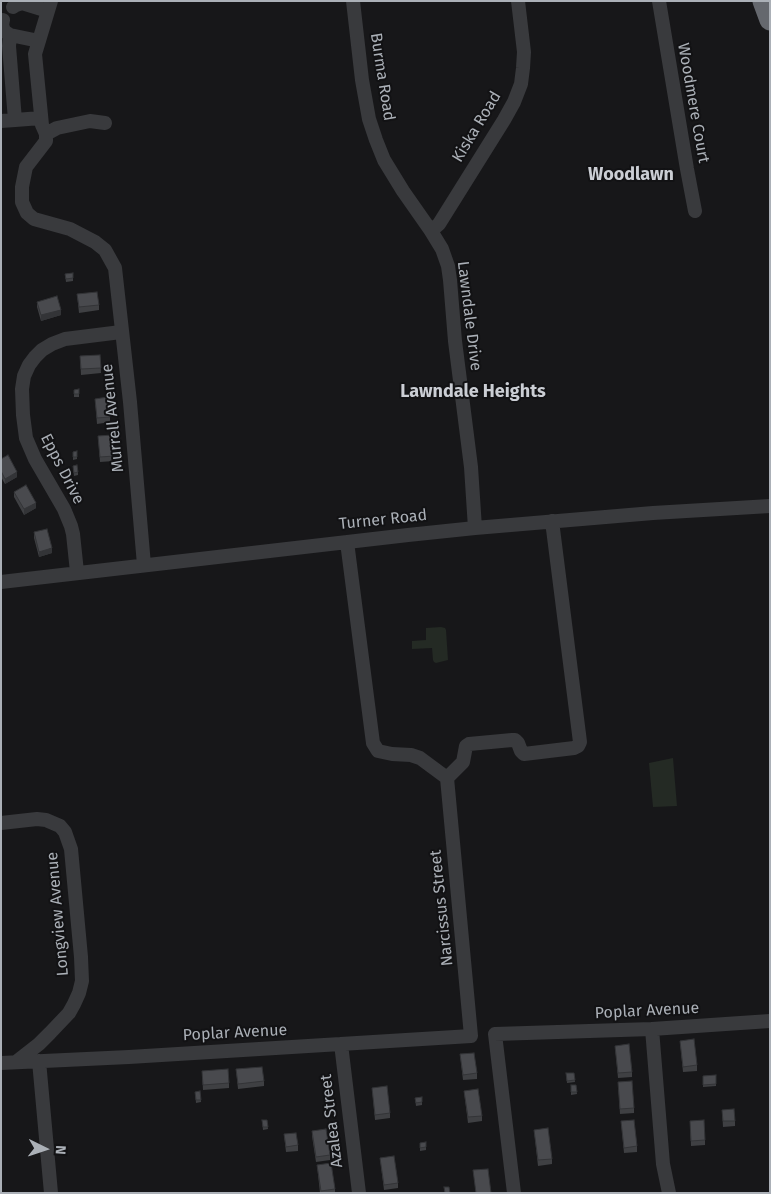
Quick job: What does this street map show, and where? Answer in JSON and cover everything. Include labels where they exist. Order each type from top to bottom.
[{"type":"highway","points":[[763,1],[770,20]]},
{"type":"street","name":"Burma Road","points":[[353,1],[362,80],[369,119],[376,140],[384,160],[402,191],[431,231]]},
{"type":"street","name":"Kiska Road","points":[[431,231],[439,224],[504,120],[521,84],[524,52],[518,1]]},
{"type":"street","name":"Woodmere Court","points":[[658,1],[696,211]]},
{"type":"street","points":[[13,7],[22,3],[50,6],[35,54],[41,118],[46,134],[57,128],[90,121],[105,123]]},
{"type":"street","points":[[3,20],[4,31],[10,35],[39,41]]},
{"type":"street","points":[[10,35],[8,121],[41,118]]},
{"type":"street","name":"Murrell Avenue","points":[[46,134],[46,141],[26,167],[22,187],[22,202],[27,213],[34,218],[70,229],[95,242],[105,250],[114,268],[130,402],[144,565]]},
{"type":"street","name":"Lawndale Drive","points":[[431,231],[442,249],[448,266],[455,341],[472,476],[475,528]]},
{"type":"street","name":"Epps Drive","points":[[77,572],[73,534],[64,509],[35,459],[26,438],[22,389],[24,376],[35,357],[52,344],[65,339],[122,332]]},
{"type":"street","name":"Turner Road","points":[[1,582],[475,528],[653,513],[770,506]]},
{"type":"street","points":[[347,542],[373,743],[378,751],[420,758],[447,778],[463,762],[466,746],[469,744],[515,740],[524,754],[574,748],[580,742],[552,521]]},
{"type":"street","name":"Narcissus Street","points":[[447,778],[471,1036]]},
{"type":"street","name":"Longview Avenue","points":[[3,823],[37,819],[46,820],[60,826],[65,832],[71,849],[81,957],[82,981],[79,993],[69,1013],[39,1044],[16,1062]]},
{"type":"street","name":"Poplar Avenue","points":[[514,1193],[495,1034],[652,1029],[770,1021]]},
{"type":"street","points":[[652,1029],[664,1164],[669,1193]]},
{"type":"street","name":"Poplar Avenue","points":[[1,1063],[471,1036]]},
{"type":"street","name":"Azalea Street","points":[[341,1044],[359,1193]]},
{"type":"street","points":[[39,1062],[51,1193]]},
{"type":"shaded area","points":[[441,627],[446,630],[448,660],[434,662],[432,648],[412,649],[412,641],[426,640],[426,628]]},
{"type":"shaded area","points":[[673,758],[677,806],[653,807],[649,763]]},
{"type":"building","points":[[73,273],[73,278],[66,279],[65,274]]},
{"type":"building","points":[[97,292],[99,305],[79,307],[77,294]]},
{"type":"building","points":[[57,296],[61,310],[41,315],[37,302]]},
{"type":"building","points":[[100,355],[101,368],[81,369],[80,356]]},
{"type":"building","points":[[79,389],[79,394],[74,394],[74,390]]},
{"type":"building","points":[[108,397],[110,417],[97,418],[95,399]]},
{"type":"building","points":[[112,435],[114,456],[100,457],[98,436]]},
{"type":"building","points":[[77,451],[77,457],[73,457],[73,452]]},
{"type":"building","points":[[8,455],[17,472],[5,479],[1,471],[1,459]]},
{"type":"building","points":[[77,465],[78,472],[74,473],[73,466]]},
{"type":"building","points":[[26,485],[36,503],[24,509],[14,492]]},
{"type":"building","points":[[47,529],[52,548],[39,552],[34,532]]},
{"type":"building","points":[[694,1039],[697,1065],[683,1067],[680,1041]]},
{"type":"building","points":[[629,1044],[632,1072],[618,1073],[615,1046]]},
{"type":"building","points":[[474,1053],[477,1073],[463,1075],[460,1054]]},
{"type":"building","points":[[262,1067],[264,1081],[238,1084],[236,1069]]},
{"type":"building","points":[[228,1069],[229,1083],[203,1085],[202,1071]]},
{"type":"building","points":[[566,1073],[574,1073],[575,1080],[567,1081]]},
{"type":"building","points":[[716,1075],[716,1084],[703,1085],[703,1076]]},
{"type":"building","points":[[632,1081],[634,1108],[620,1109],[618,1082]]},
{"type":"building","points":[[571,1085],[576,1085],[577,1092],[571,1092]]},
{"type":"building","points":[[387,1086],[390,1113],[375,1115],[372,1088]]},
{"type":"building","points":[[478,1089],[482,1116],[468,1117],[464,1091]]},
{"type":"building","points":[[200,1091],[201,1100],[196,1100],[195,1092]]},
{"type":"building","points":[[422,1097],[422,1102],[416,1103],[415,1098]]},
{"type":"building","points":[[734,1109],[735,1121],[723,1121],[722,1110]]},
{"type":"building","points":[[262,1120],[267,1120],[268,1127],[263,1127]]},
{"type":"building","points":[[634,1120],[637,1146],[624,1148],[621,1121]]},
{"type":"building","points":[[704,1120],[705,1140],[691,1141],[690,1121]]},
{"type":"building","points":[[548,1128],[552,1159],[538,1160],[534,1130]]},
{"type":"building","points":[[326,1129],[330,1155],[316,1157],[312,1131]]},
{"type":"building","points":[[296,1133],[298,1145],[286,1147],[284,1134]]},
{"type":"building","points":[[426,1142],[426,1147],[420,1148],[420,1143]]},
{"type":"building","points":[[394,1156],[398,1183],[384,1185],[380,1158]]},
{"type":"building","points":[[331,1163],[335,1189],[321,1191],[317,1165]]},
{"type":"building","points":[[488,1169],[491,1193],[476,1193],[473,1170]]},
{"type":"building","points":[[444,1187],[449,1187],[450,1193],[445,1193]]},
{"type":"district","name":"Woodlawn","points":[[631,175]]},
{"type":"district","name":"Lawndale Heights","points":[[473,392]]}]
